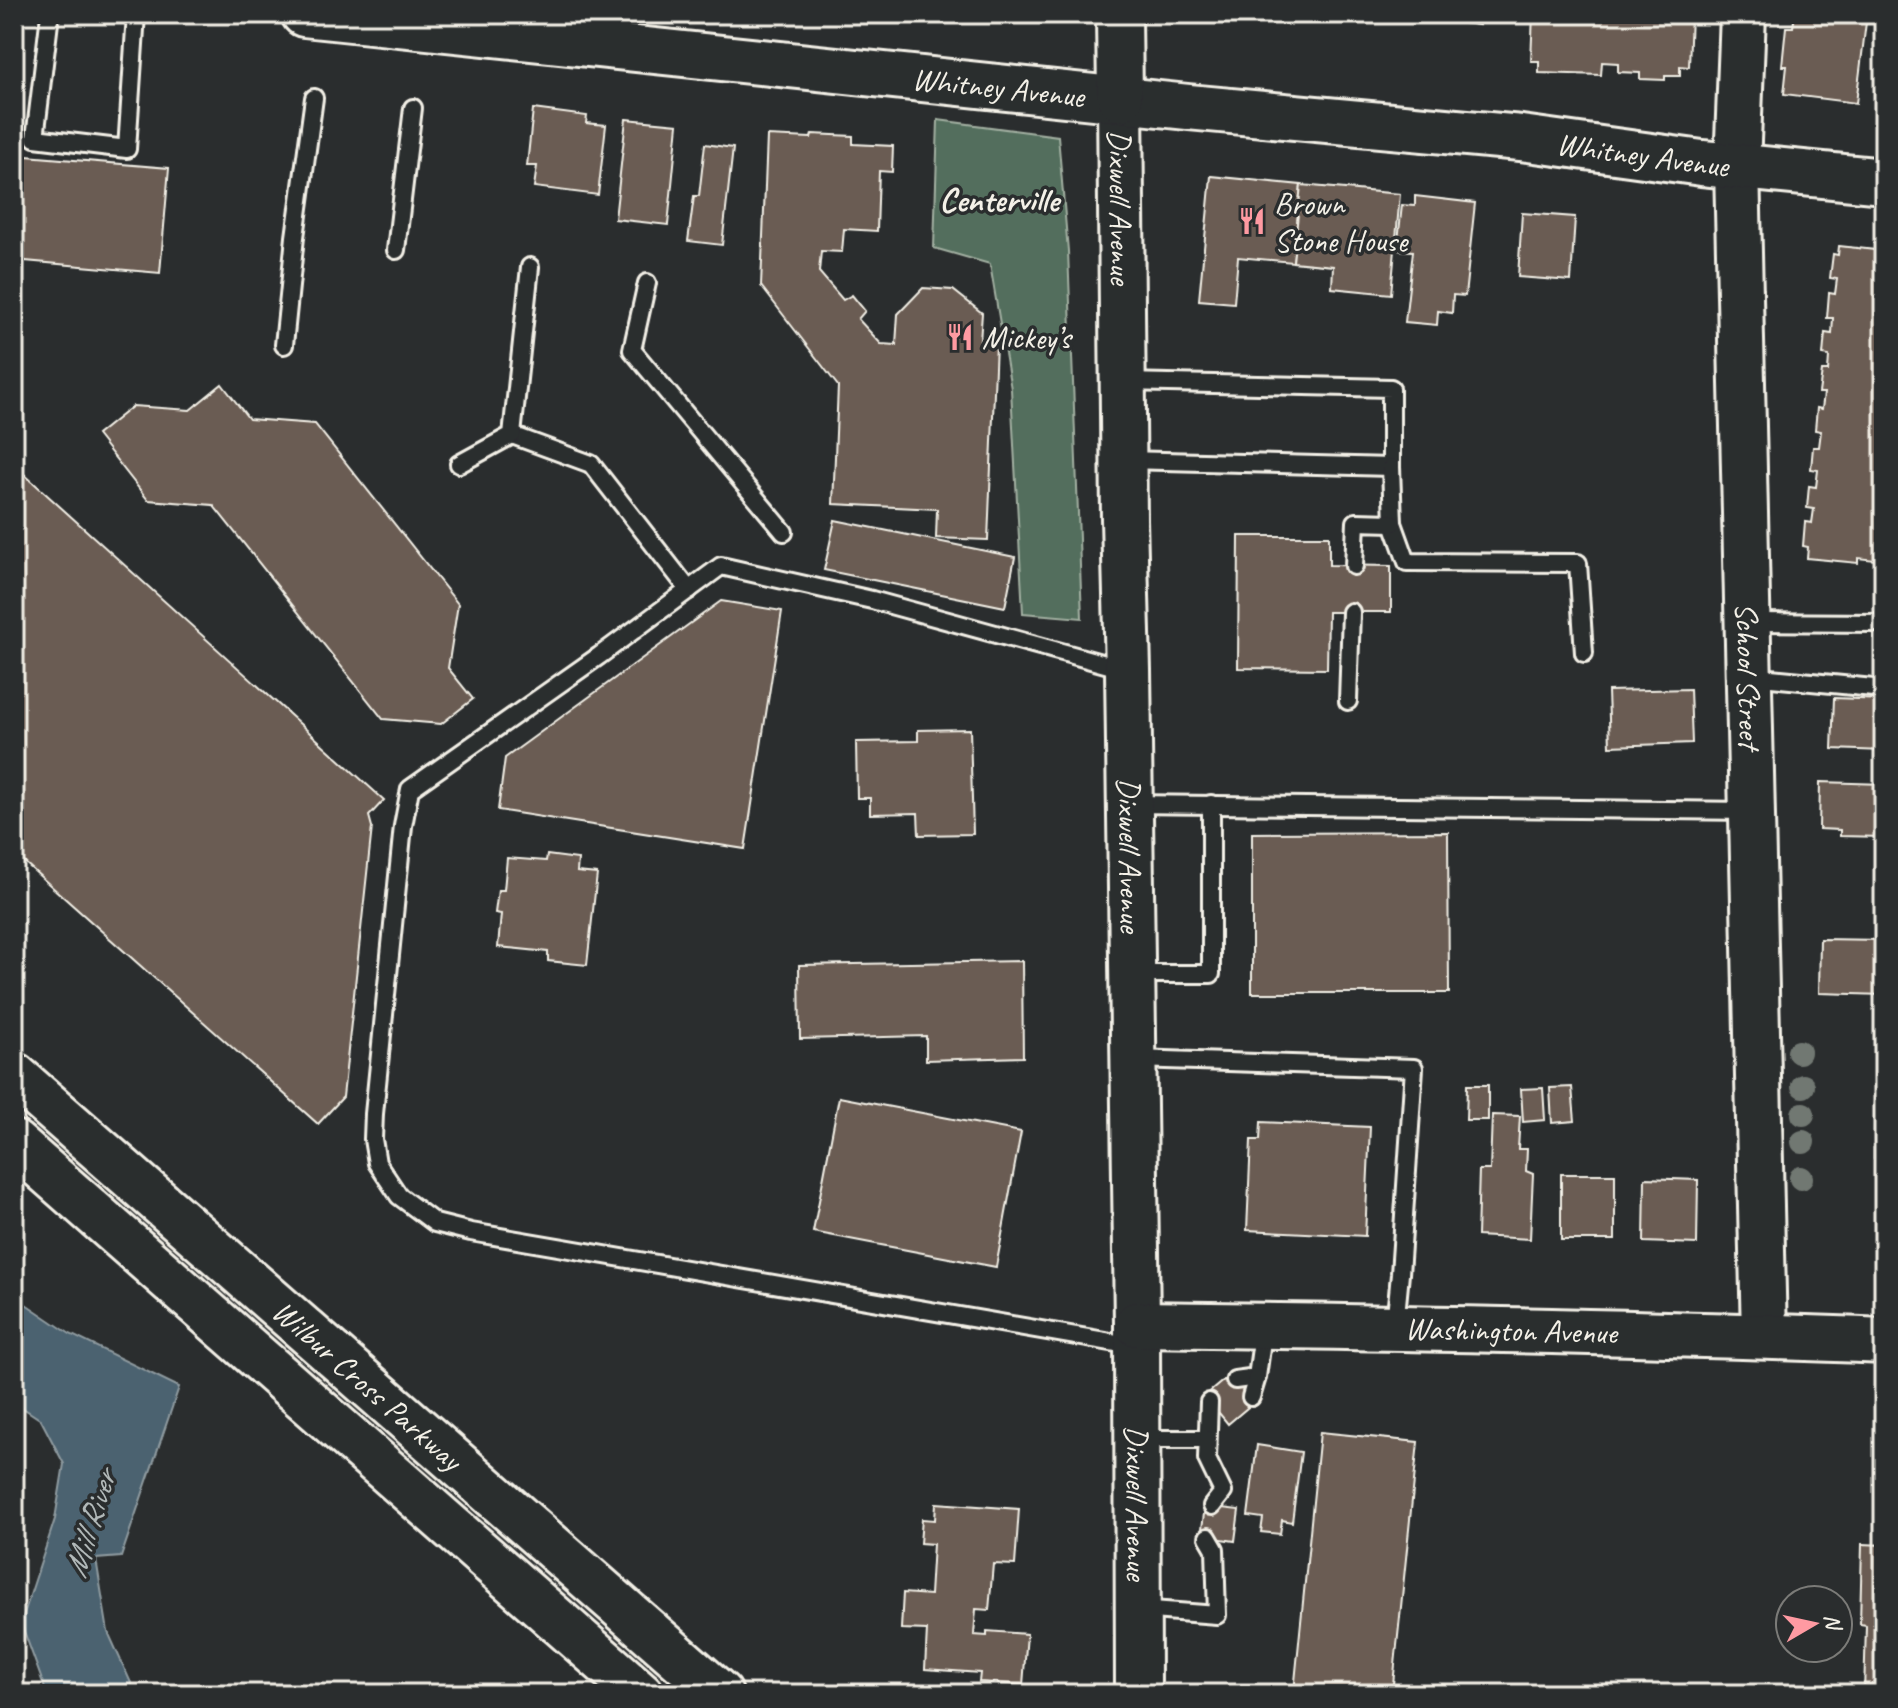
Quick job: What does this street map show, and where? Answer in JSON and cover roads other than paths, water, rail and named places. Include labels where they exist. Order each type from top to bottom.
[{"type":"main road","name":"Whitney Avenue","points":[[304,14],[1521,138],[1702,163],[1884,181]]},
{"type":"main road","name":"Dixwell Avenue","points":[[1119,14],[1123,460],[1134,1058],[1138,1694]]},
{"type":"main road","name":"School Street","points":[[1743,14],[1737,166],[1764,1336]]},
{"type":"main road","name":"Wilbur Cross Parkway","points":[[14,1075],[720,1694]]},
{"type":"main road","name":"Wilbur Cross Parkway","points":[[14,1143],[641,1694]]},
{"type":"main road","name":"Washington Avenue","points":[[1137,1336],[1264,1326],[1884,1341]]},
{"type":"lane","points":[[50,14],[35,138],[127,149],[136,14]]},
{"type":"lane","points":[[284,345],[314,98]]},
{"type":"lane","points":[[396,250],[413,108]]},
{"type":"lane","points":[[512,435],[530,267]]},
{"type":"lane","points":[[647,283],[632,350],[784,532]]},
{"type":"lane","points":[[1123,382],[1391,388],[1393,523],[1407,562],[1578,563],[1584,653]]},
{"type":"lane","points":[[459,464],[512,435],[591,464],[689,590]]},
{"type":"lane","points":[[1123,460],[1391,467]]},
{"type":"lane","points":[[1354,566],[1356,522],[1393,523]]},
{"type":"lane","points":[[1128,670],[872,600],[721,566],[410,789],[403,826],[373,1139],[377,1163],[399,1196],[435,1223],[471,1232],[1137,1336]]},
{"type":"lane","points":[[1348,701],[1351,612]]},
{"type":"lane","points":[[1747,622],[1884,623]]},
{"type":"lane","points":[[1748,676],[1884,689]]},
{"type":"lane","points":[[1130,804],[1752,811]]},
{"type":"lane","points":[[1133,974],[1211,974],[1211,804]]},
{"type":"lane","points":[[1134,1058],[1414,1068],[1394,1328]]},
{"type":"lane","points":[[1251,1397],[1264,1326]]},
{"type":"lane","points":[[1235,1380],[1257,1377]]},
{"type":"lane","points":[[1209,1402],[1213,1427],[1207,1459],[1221,1502]]},
{"type":"lane","points":[[1137,1439],[1213,1427]]},
{"type":"lane","points":[[1138,1609],[1217,1615],[1217,1542]]},
{"type":"water","name":"Mill River","points":[[14,1296],[70,1334],[179,1387],[121,1557],[96,1559],[108,1632],[136,1694],[47,1694],[21,1623],[55,1519],[64,1464],[41,1420],[14,1402]]},
{"type":"place","name":"Brown Stone House","points":[[1252,221]]},
{"type":"place","name":"Mickey’s","points":[[960,337]]},
{"type":"district","name":"Centerville","points":[[999,199]]}]
